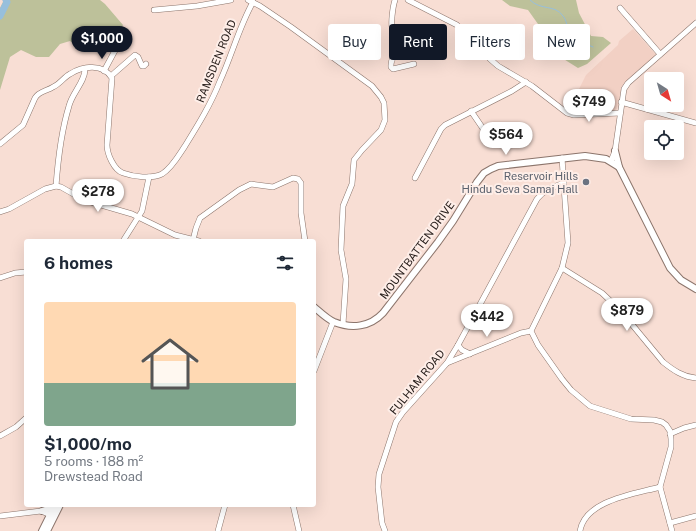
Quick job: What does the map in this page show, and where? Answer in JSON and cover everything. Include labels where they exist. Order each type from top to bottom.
[{"type":"main road","points":[[615,151],[619,167]]},
{"type":"main road","name":"MOUNTBATTEN DRIVE","points":[[316,309],[333,322],[354,326],[369,324],[383,313],[438,242],[477,182],[484,174],[498,166],[585,156],[606,158],[619,167],[665,261],[675,275],[696,289]]},
{"type":"main road","points":[[42,512],[54,507]]},
{"type":"main road","points":[[42,531],[56,507]]},
{"type":"main road","points":[[47,531],[52,515]]},
{"type":"street","points":[[154,10],[197,6],[231,0]]},
{"type":"street","points":[[395,0],[393,7],[392,27],[400,42],[400,48],[392,56],[391,67],[393,69],[414,64]]},
{"type":"street","points":[[408,0],[457,25],[490,59],[526,82],[567,113],[574,115],[620,113]]},
{"type":"street","points":[[250,1],[291,27],[377,90],[381,96],[384,108],[384,123],[381,130],[354,160],[352,184],[343,206],[341,250],[346,279],[343,324]]},
{"type":"street","name":"RAMSDEN ROAD","points":[[149,177],[160,174],[168,169],[201,122],[220,81],[250,1]]},
{"type":"street","points":[[620,8],[660,54]]},
{"type":"street","points":[[611,161],[615,151],[624,89],[628,83],[696,23]]},
{"type":"street","points":[[104,70],[118,45],[126,36]]},
{"type":"street","points":[[111,76],[136,55],[142,66],[146,64]]},
{"type":"street","points":[[0,144],[23,124],[36,95],[54,87],[72,73],[85,69],[97,68],[104,70],[111,76],[112,83],[107,146],[108,156],[120,172],[124,174],[149,177],[145,203],[140,216],[124,239]]},
{"type":"street","points":[[56,186],[60,146],[67,113],[71,100],[84,76],[85,69]]},
{"type":"street","points":[[415,178],[441,129],[450,121],[512,91],[526,82]]},
{"type":"street","points":[[621,102],[696,123]]},
{"type":"street","points":[[471,111],[486,133]]},
{"type":"street","points":[[531,331],[562,268],[568,243],[562,158]]},
{"type":"street","points":[[196,239],[196,228],[200,218],[239,190],[250,184],[273,187],[293,178],[298,180],[301,184],[301,213],[305,239]]},
{"type":"street","name":"FULHAM ROAD","points":[[385,531],[382,523],[378,487],[379,474],[396,422],[403,412],[447,363],[537,199],[547,190],[564,183]]},
{"type":"street","points":[[0,212],[9,209],[45,189],[56,186],[65,189],[89,202],[140,216],[175,235],[192,239]]},
{"type":"street","points":[[562,268],[602,292],[620,310],[663,362],[671,369],[681,374],[696,378]]},
{"type":"street","points":[[0,278],[24,272]]},
{"type":"street","points":[[316,366],[333,322]]},
{"type":"street","points":[[447,363],[521,333],[531,331]]},
{"type":"street","points":[[531,331],[538,345],[562,379],[571,390],[590,406],[631,419],[654,420],[662,422],[666,425],[672,439],[670,455],[660,487],[672,531]]},
{"type":"street","points":[[458,345],[462,350],[470,354]]},
{"type":"street","points":[[0,436],[16,427],[24,420]]},
{"type":"street","points":[[670,434],[696,425]]},
{"type":"street","points":[[580,531],[582,522],[603,504],[660,487]]},
{"type":"street","points":[[218,531],[224,507]]},
{"type":"street","points":[[293,507],[299,531]]},
{"type":"street","points":[[0,516],[42,512],[52,515]]},
{"type":"street","points":[[670,523],[696,516]]},
{"type":"shaded area","points":[[633,29],[656,55],[622,86],[617,109],[614,111],[568,111],[586,75],[618,45],[619,41]]},
{"type":"green space","points":[[4,0],[100,0],[123,25],[115,40],[77,46],[70,41],[60,44],[49,57],[36,57],[21,50],[10,57],[0,90],[0,8]]},
{"type":"green space","points":[[502,0],[576,0],[579,13],[585,24],[538,24],[528,10],[510,6]]},
{"type":"green space","points":[[590,34],[591,36],[603,37],[611,43],[587,64],[578,68],[565,60],[590,60]]},
{"type":"waterway","points":[[0,16],[7,2],[6,0]]},
{"type":"waterway","points":[[530,0],[534,3],[560,12],[565,20],[567,32],[571,39],[576,44],[586,44],[593,47]]},
{"type":"place","name":"Reservoir Hills Hindu Seva Samaj Hall","points":[[586,182]]}]
